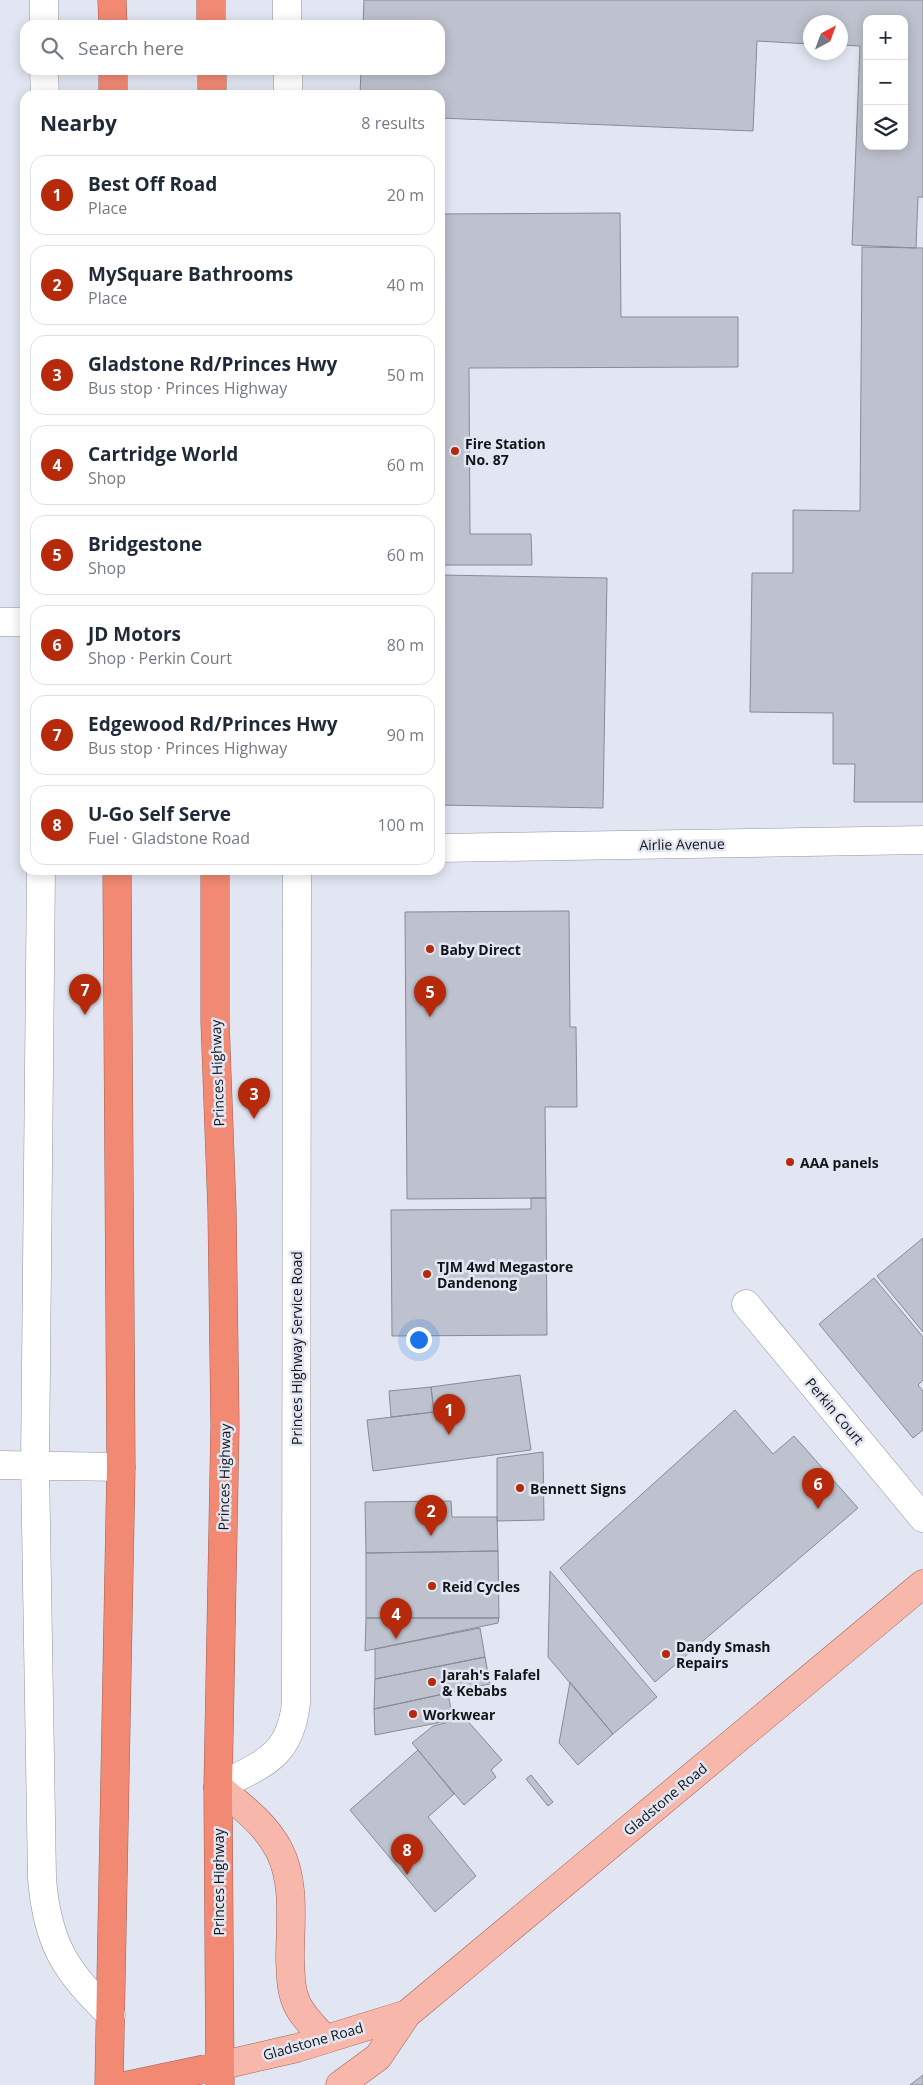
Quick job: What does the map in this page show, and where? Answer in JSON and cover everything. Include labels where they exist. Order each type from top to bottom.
[{"type":"highway","points":[[112,0],[113,20]]},
{"type":"highway","points":[[211,0],[212,20]]},
{"type":"highway","points":[[113,75],[113,90]]},
{"type":"highway","points":[[212,75],[212,90]]},
{"type":"highway","points":[[108,2085],[111,2015],[121,1467],[117,875]]},
{"type":"highway","name":"Princes Highway","points":[[216,875],[215,1021],[222,1210],[225,1425],[218,1787],[220,2076]]},
{"type":"highway","points":[[129,2085],[220,2076]]},
{"type":"main road","name":"Gladstone Road","points":[[340,2085],[378,2057],[407,2014],[923,1584]]},
{"type":"main road","points":[[218,1787],[258,1820],[280,1851],[287,1870],[290,1889],[291,1984],[298,2006],[326,2039]]},
{"type":"main road","name":"Gladstone Road","points":[[220,2076],[297,2048],[407,2014]]},
{"type":"main road","points":[[360,2085],[378,2057]]},
{"type":"street","points":[[44,0],[44,20]]},
{"type":"street","points":[[287,0],[287,20]]},
{"type":"street","points":[[44,75],[45,90]]},
{"type":"street","points":[[288,75],[288,90]]},
{"type":"street","points":[[0,622],[20,622]]},
{"type":"street","name":"Airlie Avenue","points":[[445,848],[923,840]]},
{"type":"street","points":[[41,875],[35,1465],[43,1897],[52,1937],[66,1965],[82,1988],[111,2015]]},
{"type":"street","name":"Princes Highway Service Road","points":[[218,1787],[264,1763],[276,1754],[289,1735],[296,1703],[296,875]]},
{"type":"street","name":"Perkin Court","points":[[746,1304],[923,1518]]},
{"type":"street","points":[[0,1465],[121,1467]]},
{"type":"building","points":[[364,0],[923,0],[923,197],[918,197],[916,248],[852,245],[860,46],[848,45],[848,15],[803,15],[803,44],[757,41],[753,131],[445,118],[445,90],[360,90],[361,75],[445,75],[445,20],[363,20]]},
{"type":"building","name":"Fire Station No. 87","points":[[620,213],[621,317],[738,317],[738,367],[469,368],[470,534],[531,534],[532,565],[445,565],[445,214]]},
{"type":"building","points":[[862,247],[923,248],[923,802],[854,802],[855,764],[833,764],[833,713],[750,712],[752,573],[793,573],[793,510],[860,511]]},
{"type":"building","points":[[445,575],[607,578],[603,808],[445,805]]},
{"type":"building","points":[[569,911],[570,1027],[576,1027],[577,1107],[545,1107],[546,1198],[407,1199],[405,912]]},
{"type":"building","points":[[531,1198],[546,1198],[547,1335],[392,1336],[391,1210],[531,1209]]},
{"type":"building","points":[[923,1238],[923,1332],[877,1276]]},
{"type":"building","points":[[874,1278],[923,1337],[923,1380],[918,1385],[923,1391],[923,1430],[913,1438],[819,1324]]},
{"type":"building","points":[[520,1375],[531,1450],[373,1471],[367,1420],[434,1412],[431,1387]]},
{"type":"building","points":[[431,1387],[434,1412],[391,1417],[389,1391]]},
{"type":"building","points":[[735,1410],[773,1454],[794,1436],[858,1508],[655,1682],[560,1568]]},
{"type":"building","name":"Bennett Signs","points":[[543,1452],[544,1520],[497,1521],[497,1458]]},
{"type":"building","points":[[451,1501],[452,1517],[497,1517],[498,1551],[366,1553],[365,1502]]},
{"type":"building","name":"Reid Cycles","points":[[498,1551],[499,1618],[366,1618],[366,1553]]},
{"type":"building","points":[[550,1571],[657,1697],[613,1734],[548,1657]]},
{"type":"building","points":[[366,1618],[499,1618],[498,1623],[365,1651]]},
{"type":"building","points":[[480,1628],[485,1657],[375,1679],[375,1649]]},
{"type":"building","name":"Jarah's Falafel & Kebabs","points":[[485,1657],[490,1684],[374,1709],[375,1679]]},
{"type":"building","points":[[570,1682],[613,1734],[578,1765],[559,1743]]},
{"type":"building","name":"Workwear","points":[[448,1693],[453,1720],[375,1735],[374,1709]]},
{"type":"building","points":[[465,1718],[502,1760],[491,1770],[496,1777],[464,1805],[412,1743],[433,1726]]},
{"type":"building","points":[[418,1750],[454,1794],[428,1817],[476,1876],[435,1912],[350,1810]]},
{"type":"building","points":[[531,1775],[553,1802],[548,1806],[526,1779]]},
{"type":"building","points":[[923,2075],[923,2085],[910,2085]]},
{"type":"place","name":"Fire Station No. 87","points":[[455,451]]},
{"type":"place","name":"Baby Direct","points":[[430,949]]},
{"type":"place","name":"Edgewood Rd/Princes Hwy","points":[[85,1015]]},
{"type":"place","name":"Bridgestone","points":[[430,1017]]},
{"type":"place","name":"Gladstone Rd/Princes Hwy","points":[[254,1119]]},
{"type":"place","name":"AAA panels","points":[[790,1162]]},
{"type":"place","name":"TJM 4wd Megastore Dandenong","points":[[427,1274]]},
{"type":"place","name":"Best Off Road","points":[[449,1435]]},
{"type":"place","name":"Bennett Signs","points":[[520,1488]]},
{"type":"place","name":"JD Motors","points":[[818,1509]]},
{"type":"place","name":"MySquare Bathrooms","points":[[431,1536]]},
{"type":"place","name":"Reid Cycles","points":[[432,1586]]},
{"type":"place","name":"Cartridge World","points":[[396,1639]]},
{"type":"place","name":"Dandy Smash Repairs","points":[[666,1654]]},
{"type":"place","name":"Jarah's Falafel & Kebabs","points":[[432,1682]]},
{"type":"place","name":"Workwear","points":[[413,1714]]},
{"type":"place","name":"U-Go Self Serve","points":[[407,1875]]}]
